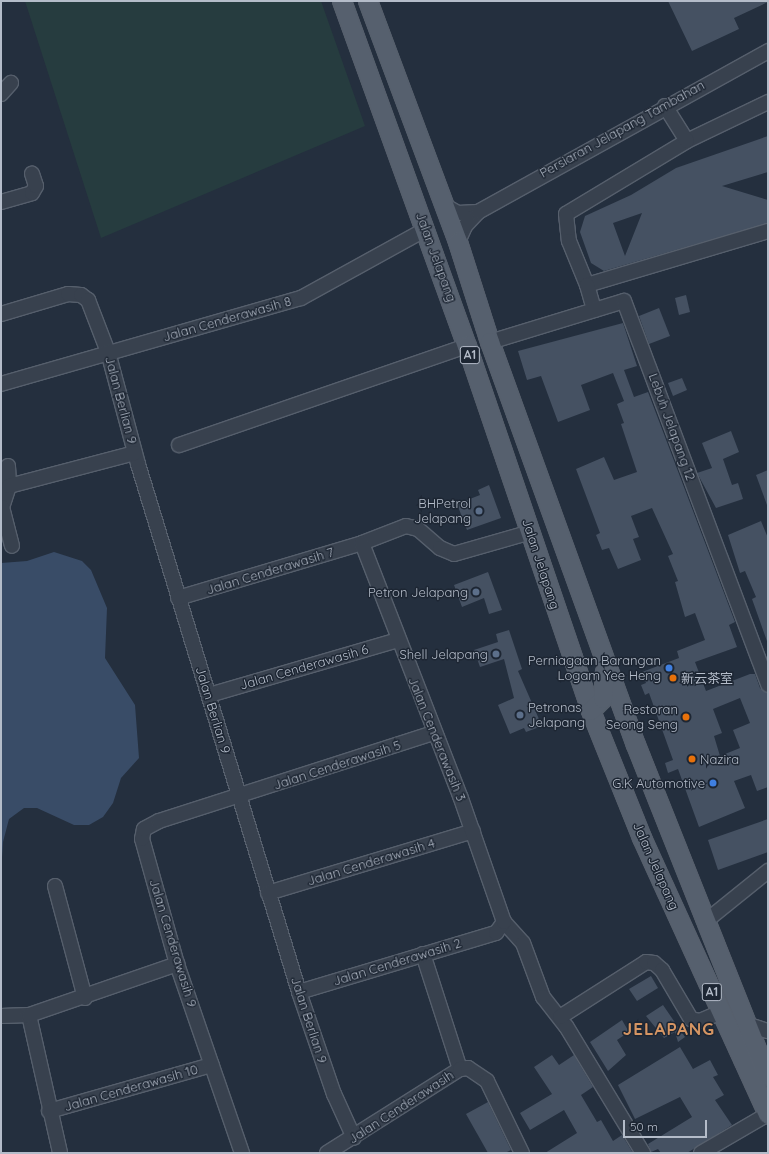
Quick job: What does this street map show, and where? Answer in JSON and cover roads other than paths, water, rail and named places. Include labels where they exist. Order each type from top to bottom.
[{"type":"main road","name":"Jalan Jelapang","points":[[342,1],[426,229],[531,532],[591,711],[642,838],[768,1115]]},
{"type":"main road","name":"Jalan Jelapang","points":[[368,1],[458,242],[490,342],[636,745],[768,1077]]},
{"type":"main road","points":[[603,656],[604,695],[591,711],[613,716],[636,745]]},
{"type":"street","name":"Persiaran Jelapang Tambahan","points":[[458,242],[465,226],[478,212],[665,106],[768,51]]},
{"type":"street","points":[[1,94],[11,83]]},
{"type":"street","points":[[594,310],[587,285],[569,240],[569,209],[687,141],[768,102]]},
{"type":"street","points":[[665,106],[687,141]]},
{"type":"street","points":[[1,202],[32,193],[36,186],[32,174]]},
{"type":"street","name":"Persiaran Jelapang Tambahan","points":[[444,205],[458,213],[478,212]]},
{"type":"street","name":"Jalan Cenderawasih 8","points":[[1,384],[108,352],[250,316],[301,298],[426,229]]},
{"type":"street","points":[[587,285],[768,232]]},
{"type":"street","name":"Jalan Berlian 9","points":[[1,314],[68,294],[81,295],[88,300],[108,352],[135,453],[178,598],[299,992],[334,1094],[354,1138]]},
{"type":"street","name":"Lebuh Jelapang 12","points":[[490,342],[624,301],[768,685]]},
{"type":"street","points":[[179,445],[467,346]]},
{"type":"street","points":[[9,486],[135,453]]},
{"type":"street","points":[[8,466],[9,486],[2,507],[12,546]]},
{"type":"street","name":"Jalan Cenderawasih 7","points":[[178,598],[362,543],[406,526],[418,529],[440,548],[454,554],[531,532]]},
{"type":"street","name":"Jalan Cenderawasih 3","points":[[362,543],[433,733],[473,831],[500,928]]},
{"type":"street","name":"Jalan Cenderawasih 6","points":[[209,695],[398,640]]},
{"type":"street","name":"Jalan Cenderawasih 5","points":[[240,796],[433,733]]},
{"type":"street","name":"Jalan Cenderawasih 9","points":[[240,796],[159,821],[144,829],[142,839],[177,964],[242,1153]]},
{"type":"street","name":"Jalan Cenderawasih 4","points":[[268,893],[473,831]]},
{"type":"street","points":[[751,885],[768,859]]},
{"type":"street","points":[[706,921],[768,871]]},
{"type":"street","points":[[54,886],[85,998]]},
{"type":"street","points":[[500,928],[524,943],[543,998],[560,1017],[643,1153]]},
{"type":"street","name":"Jalan Cenderawasih 2","points":[[299,992],[423,954],[500,928]]},
{"type":"street","points":[[423,954],[460,1069]]},
{"type":"street","points":[[560,1017],[646,962],[654,963],[662,970],[691,1019],[700,1021],[721,1012]]},
{"type":"street","points":[[1,1016],[29,1015],[85,998],[177,964]]},
{"type":"street","points":[[29,1015],[49,1111],[60,1153]]},
{"type":"street","points":[[746,1024],[768,1031]]},
{"type":"street","name":"Jalan Cenderawasih 10","points":[[49,1111],[212,1065]]},
{"type":"street","name":"Jalan Cenderawasih","points":[[327,1153],[354,1138],[460,1069],[468,1068],[481,1074],[499,1113],[522,1153]]},
{"type":"street","points":[[701,1153],[768,1115]]},
{"type":"water","points":[[54,552],[82,561],[91,570],[107,608],[105,658],[135,705],[139,758],[121,778],[113,803],[103,817],[89,825],[74,825],[37,808],[24,808],[9,819],[3,842],[1,873],[1,563],[27,561]]},
{"type":"place","name":"BHPetrol Jelapang","points":[[479,511]]},
{"type":"place","name":"Petron Jelapang","points":[[476,592]]},
{"type":"place","name":"Shell Jelapang","points":[[496,654]]},
{"type":"place","name":"Perniagaan Barangan Logam Yee Heng","points":[[669,668]]},
{"type":"place","name":"新云茶室","points":[[673,678]]},
{"type":"place","name":"Petronas Jelapang","points":[[520,715]]},
{"type":"place","name":"Restoran Seong Seng","points":[[686,717]]},
{"type":"place","name":"Nazira","points":[[692,759]]},
{"type":"place","name":"G.K Automotive","points":[[713,783]]},
{"type":"district","name":"JELAPANG","points":[[669,1029]]}]
